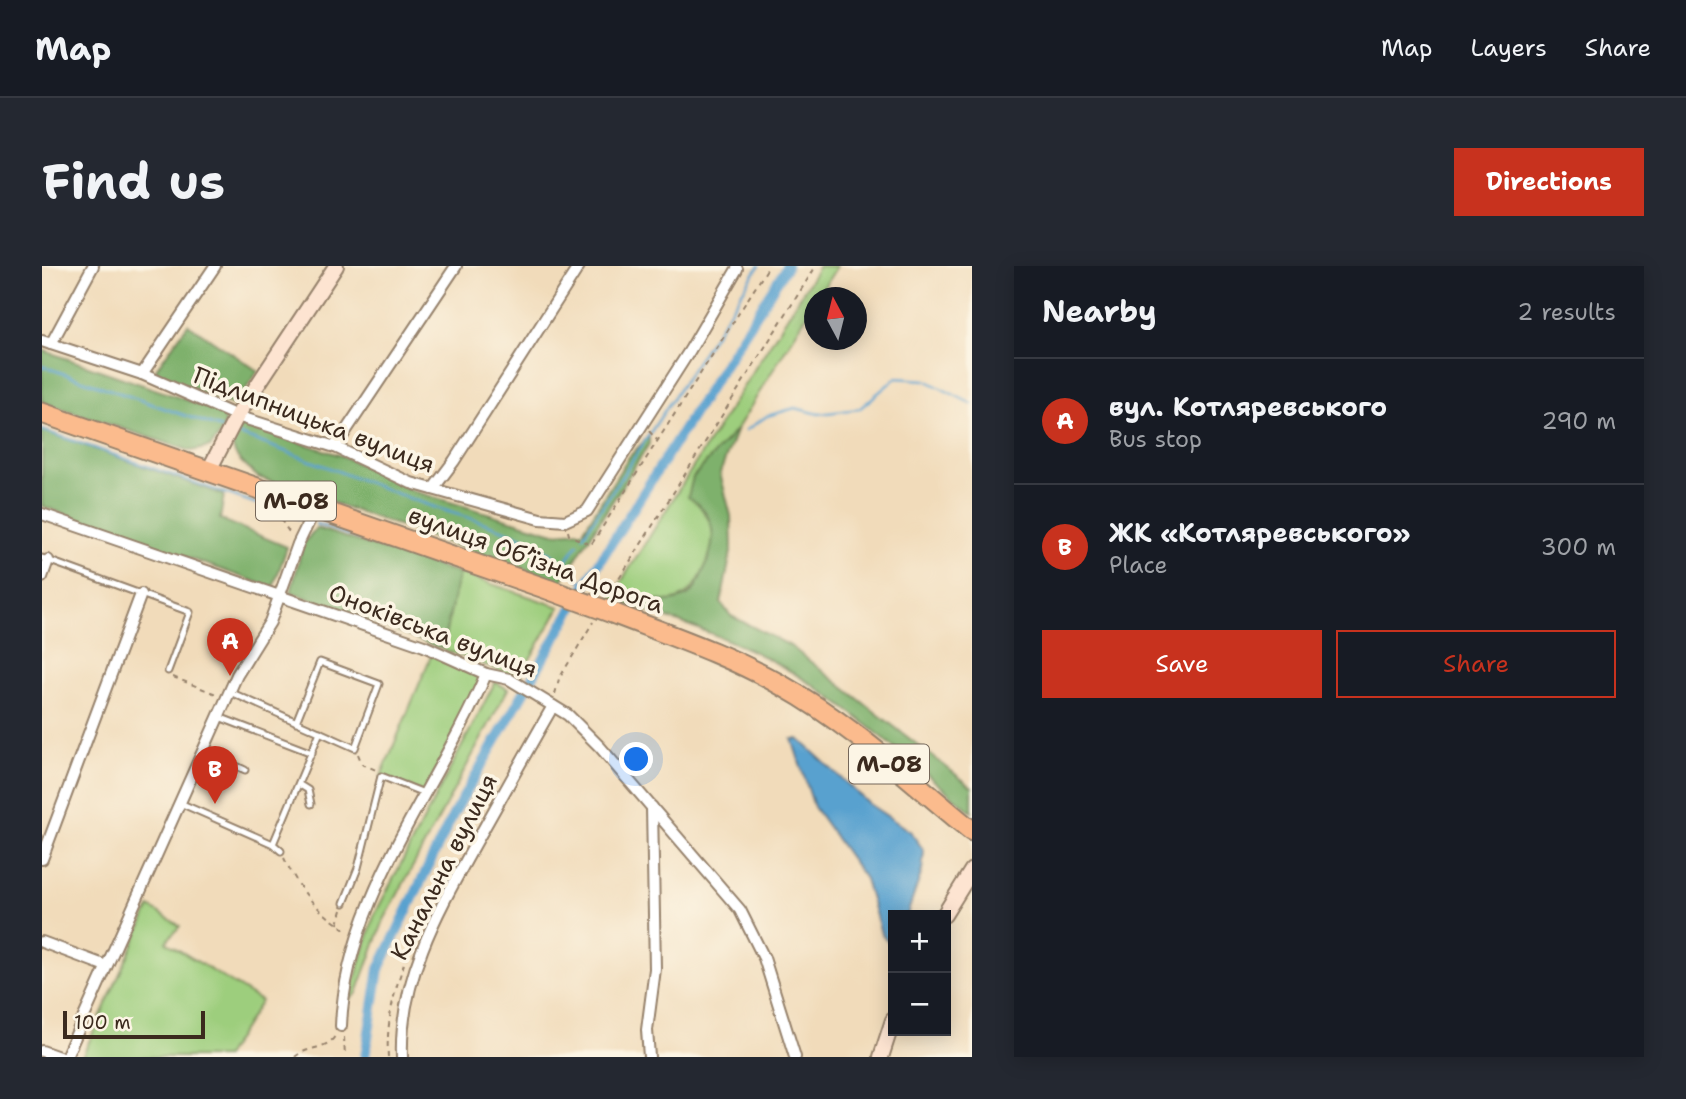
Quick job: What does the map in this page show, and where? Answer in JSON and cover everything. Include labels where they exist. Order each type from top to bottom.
[{"type":"highway","name":"вулиця Обʼїзна Дорога","points":[[42,413],[550,590],[605,616],[707,648],[783,687],[847,730],[972,831]]},
{"type":"street","points":[[47,342],[93,266]]},
{"type":"street","points":[[142,374],[215,266]]},
{"type":"street","points":[[208,472],[237,416],[336,266]]},
{"type":"street","points":[[335,447],[456,266]]},
{"type":"street","points":[[433,489],[454,461],[579,266]]},
{"type":"street","points":[[570,520],[582,516],[593,502],[690,350],[737,269]]},
{"type":"street","name":"Підлипницька вулиця","points":[[47,342],[142,374],[237,416],[335,447],[411,483],[540,519],[570,520]]},
{"type":"street","points":[[66,1057],[228,695],[282,596],[298,544],[316,508]]},
{"type":"street","name":"Оноківська вулиця","points":[[42,514],[424,646],[486,674],[509,679],[542,698],[585,731],[732,899],[764,958],[795,1057]]},
{"type":"street","points":[[42,577],[45,559]]},
{"type":"street","points":[[42,859],[141,594]]},
{"type":"street","name":"Канальна вулиця","points":[[341,1026],[342,995],[366,911],[424,793],[456,739],[486,674]]},
{"type":"street","name":"Канальна вулиця","points":[[402,1057],[407,993],[423,947],[460,871],[552,706]]},
{"type":"street","points":[[649,1057],[647,1030],[655,969],[655,844],[651,828],[652,807]]},
{"type":"street","points":[[655,844],[680,838]]},
{"type":"street","points":[[947,910],[972,870]]},
{"type":"street","points":[[42,942],[106,966]]},
{"type":"street","points":[[881,1057],[888,1035]]},
{"type":"street","points":[[42,1051],[59,1057]]},
{"type":"lane","points":[[45,559],[190,612],[168,671]]},
{"type":"lane","points":[[228,695],[355,748],[379,684],[320,663],[296,722]]},
{"type":"lane","points":[[219,717],[312,753]]},
{"type":"lane","points":[[273,845],[320,732]]},
{"type":"lane","points":[[204,750],[245,770]]},
{"type":"lane","points":[[344,902],[358,868],[381,776],[424,793]]},
{"type":"lane","points":[[300,785],[308,790],[311,804]]},
{"type":"lane","points":[[180,803],[281,851]]},
{"type":"path","points":[[570,520],[569,535],[591,545],[769,266]]},
{"type":"path","points":[[614,587],[816,266]]},
{"type":"path","points":[[704,359],[708,362]]},
{"type":"path","points":[[648,431],[654,434],[657,441]]},
{"type":"path","points":[[275,514],[298,544]]},
{"type":"path","points":[[552,706],[559,679],[605,616]]},
{"type":"path","points":[[168,671],[173,678],[228,695]]},
{"type":"path","points":[[355,748],[362,764],[374,769],[381,776]]},
{"type":"path","points":[[281,851],[298,886],[318,911],[349,932],[356,943]]},
{"type":"path","points":[[338,924],[344,902]]},
{"type":"path","points":[[295,1057],[304,1049],[333,1041],[341,1026]]},
{"type":"path","points":[[341,1026],[345,1057]]},
{"type":"green space","points":[[819,266],[837,266],[824,287],[806,287]]},
{"type":"green space","points":[[804,290],[804,319],[737,429],[693,477],[698,501],[715,537],[711,556],[697,583],[680,598],[671,600],[622,596],[621,602],[611,598]]},
{"type":"green space","points":[[188,324],[258,371],[234,406],[157,374],[156,369]]},
{"type":"green space","points":[[42,350],[221,412],[224,427],[210,447],[191,451],[42,402]]},
{"type":"green space","points":[[246,425],[342,456],[413,491],[554,533],[583,531],[628,458],[649,436],[649,444],[561,582],[258,477],[237,456],[232,445],[234,430]]},
{"type":"green space","points":[[737,429],[720,473],[731,516],[732,547],[721,603],[731,616],[789,645],[972,787],[972,812],[853,714],[802,678],[738,645],[621,602],[621,596],[654,601],[678,600],[695,588],[710,554],[712,533],[706,514],[688,497],[693,477]]},
{"type":"green space","points":[[42,430],[224,495],[220,519],[287,547],[273,588],[42,506]]},
{"type":"green space","points":[[316,528],[459,573],[442,649],[291,592],[303,544]]},
{"type":"green space","points":[[459,573],[560,607],[519,678],[442,649]]},
{"type":"green space","points":[[433,651],[486,674],[424,793],[381,776]]},
{"type":"green space","points":[[495,682],[508,689],[384,920],[357,993],[349,1000],[374,916]]},
{"type":"green space","points":[[150,907],[180,926],[166,942],[261,1001],[225,1057],[82,1057]]},
{"type":"water","points":[[792,739],[799,739],[869,804],[911,832],[924,851],[922,871],[909,910],[888,910],[888,942],[881,933],[865,879],[814,807]]},
{"type":"waterway","points":[[583,536],[759,266]]},
{"type":"waterway","points":[[365,1057],[379,969],[454,813],[597,566],[787,266]]},
{"type":"waterway","points":[[42,366],[221,428]]},
{"type":"waterway","points":[[746,430],[767,416],[795,408],[819,414],[859,409],[896,378],[925,380],[972,404]]},
{"type":"waterway","points":[[42,430],[301,519]]},
{"type":"waterway","points":[[237,434],[417,501],[508,531],[548,552],[586,586]]},
{"type":"waterway","points":[[316,524],[439,564]]},
{"type":"waterway","points":[[565,562],[578,544]]},
{"type":"place","name":"вул. Котляревського","points":[[230,676]]},
{"type":"place","name":"ЖК «Котляревського»","points":[[215,804]]}]
